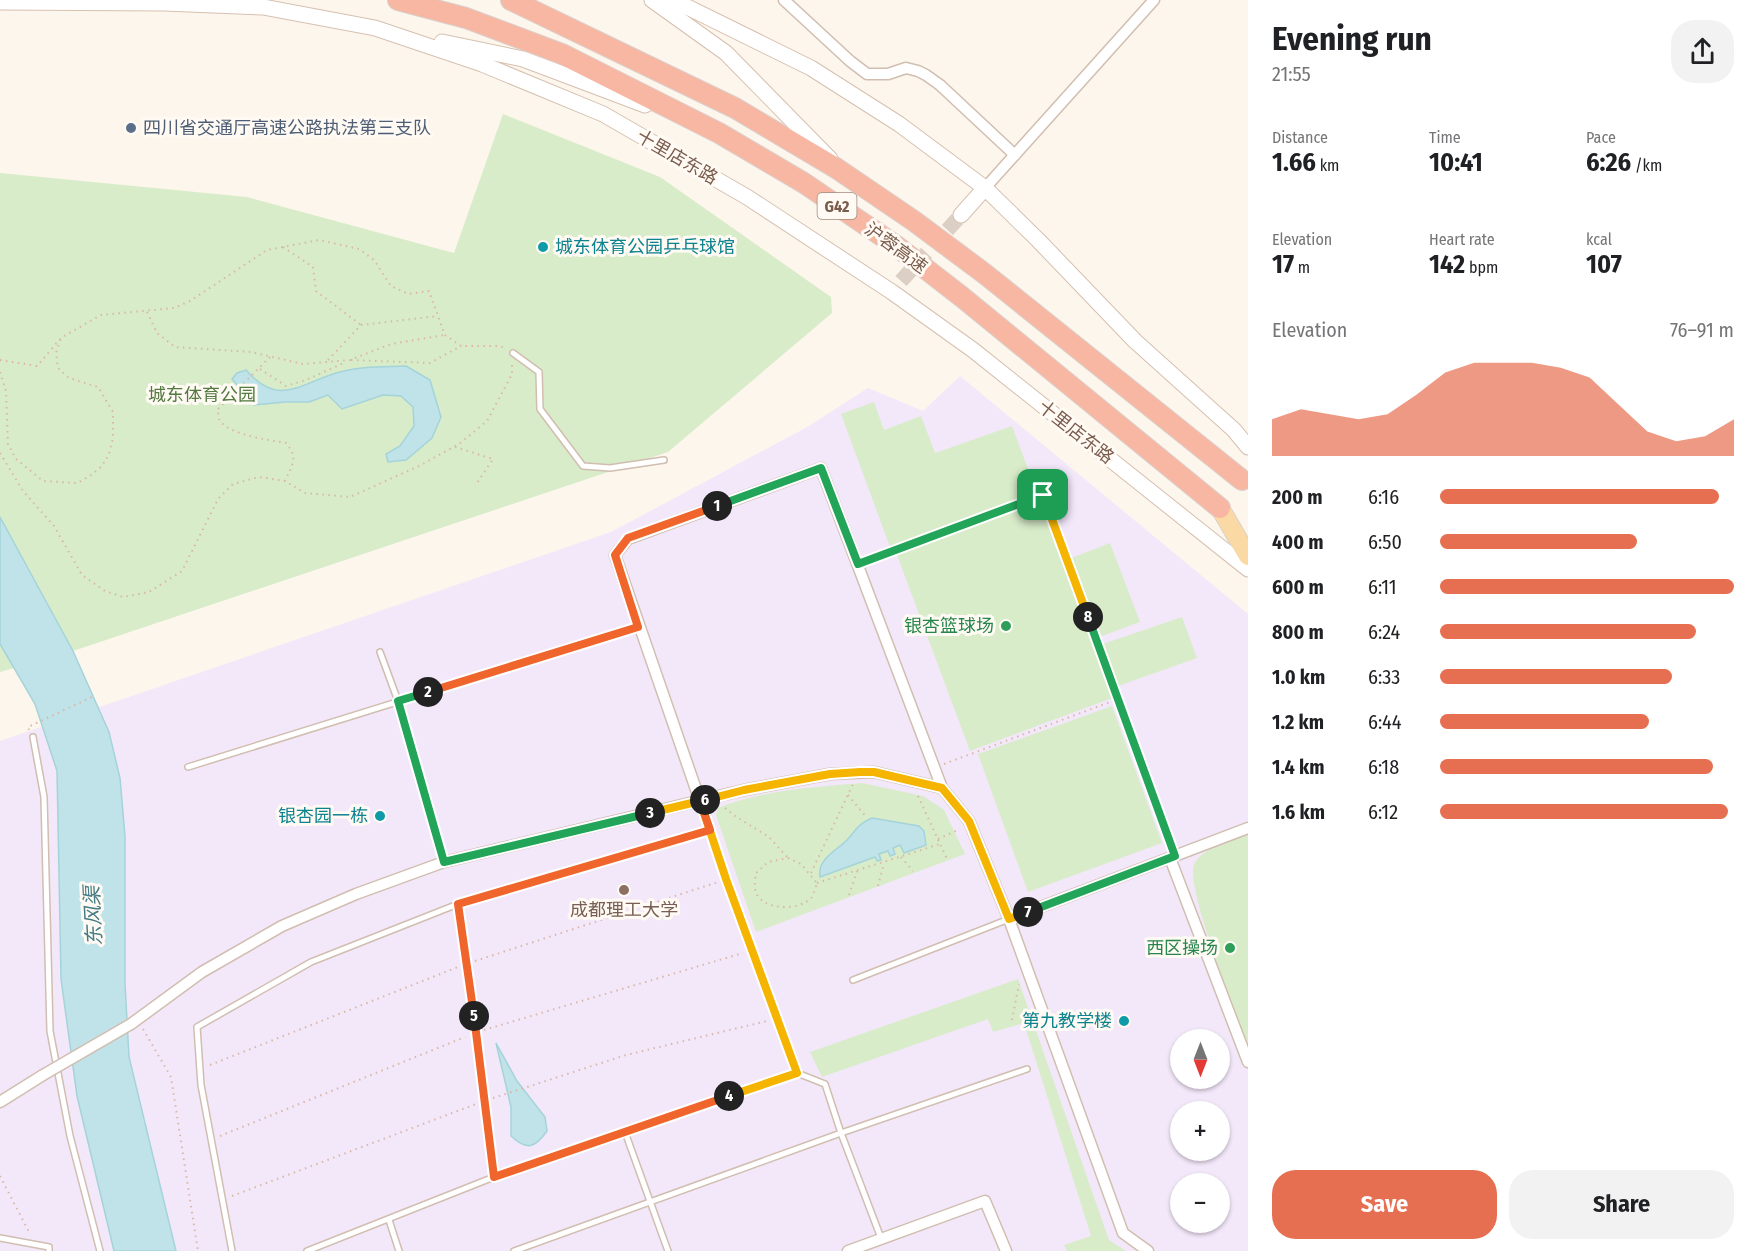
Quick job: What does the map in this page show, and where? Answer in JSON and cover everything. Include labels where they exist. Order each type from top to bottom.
[{"type":"highway","name":"沪蓉高速","points":[[398,0],[466,18],[562,54],[666,105],[804,183],[895,245],[1220,508]]},
{"type":"highway","name":"沪蓉高速","points":[[511,0],[735,108],[843,172],[985,274],[1246,483]]},
{"type":"main road","points":[[1220,508],[1248,533]]},
{"type":"main road","points":[[1220,508],[1248,556]]},
{"type":"street","points":[[63,0],[96,4]]},
{"type":"street","points":[[652,0],[726,53],[843,172]]},
{"type":"street","points":[[673,0],[811,68],[899,124],[985,188],[1135,341],[1234,430],[1248,447]]},
{"type":"street","points":[[784,0],[867,74],[888,74],[906,68],[918,70],[926,75],[940,85],[1015,155]]},
{"type":"street","points":[[961,215],[1154,0]]},
{"type":"street","name":"十里店东路","points":[[0,2],[164,3],[263,7],[375,28],[482,64],[603,114],[897,287],[973,351],[1248,569]]},
{"type":"street","points":[[375,28],[523,59],[612,91],[737,144]]},
{"type":"street","points":[[700,801],[615,555],[628,538],[821,468],[898,669],[933,768],[942,788],[969,821],[1009,919],[1123,1233],[1148,1251]]},
{"type":"street","points":[[0,1102],[134,1021],[202,972],[282,926],[356,894],[444,862],[744,790],[830,774],[874,772],[942,788]]},
{"type":"street","points":[[1009,919],[1248,828]]},
{"type":"street","points":[[1173,857],[1248,1062]]},
{"type":"street","points":[[848,1251],[985,1201],[1006,1251]]},
{"type":"lane","points":[[513,353],[539,372],[540,409],[583,466],[610,468],[664,460]]},
{"type":"lane","points":[[188,767],[638,627]]},
{"type":"lane","points":[[380,652],[398,701],[436,828]]},
{"type":"lane","points":[[33,737],[44,797],[50,1031],[70,1136],[100,1251]]},
{"type":"lane","points":[[700,801],[797,1073]]},
{"type":"lane","points":[[232,1251],[201,1084],[197,1027],[311,962],[458,904],[710,830]]},
{"type":"lane","points":[[458,904],[494,1177]]},
{"type":"lane","points":[[853,980],[1009,919]]},
{"type":"lane","points":[[514,1251],[841,1133],[1027,1069]]},
{"type":"lane","points":[[307,1251],[494,1177],[797,1073],[825,1084],[881,1238]]},
{"type":"lane","points":[[625,1132],[668,1251]]},
{"type":"lane","points":[[389,1220],[399,1251]]},
{"type":"lane","points":[[0,1239],[49,1247],[49,1251]]},
{"type":"path","points":[[0,360],[37,366],[61,338],[101,315],[174,308],[190,301],[267,250],[319,240],[359,249],[374,260],[391,286],[408,294],[429,291],[445,335],[461,346]]},
{"type":"path","points":[[282,247],[313,267],[316,291],[361,324]]},
{"type":"path","points":[[0,453],[23,491],[54,526],[82,575],[105,591],[123,597],[149,592],[182,571],[218,499],[233,484],[259,477],[285,481],[305,493],[350,497],[419,466],[454,446],[488,421],[512,374],[513,353],[500,346],[461,346],[430,363],[350,360],[303,364],[251,352],[175,347],[157,333],[147,312]]},
{"type":"path","points":[[326,362],[361,324],[438,316]]},
{"type":"path","points":[[260,369],[286,386],[306,380],[391,344],[445,335]]},
{"type":"path","points":[[0,372],[6,391],[8,444],[16,459],[43,481],[77,483],[90,476],[102,466],[109,454],[113,438],[113,412],[98,387],[69,378],[58,368],[57,353],[61,338]]},
{"type":"path","points":[[270,357],[218,410],[219,419],[225,426],[255,438],[286,443],[293,451],[294,460],[285,481]]},
{"type":"path","points":[[454,446],[493,459],[475,486]]},
{"type":"path","points":[[858,564],[1043,495],[1173,857]]},
{"type":"path","points":[[28,727],[94,696]]},
{"type":"path","points":[[933,768],[1118,699]]},
{"type":"path","points":[[811,873],[860,772]]},
{"type":"path","points":[[911,782],[947,859]]},
{"type":"path","points":[[848,795],[867,818]]},
{"type":"path","points":[[714,798],[735,816],[769,837],[788,858],[801,864],[811,873],[817,883]]},
{"type":"path","points":[[938,839],[955,832],[969,821]]},
{"type":"path","points":[[436,828],[444,862]]},
{"type":"path","points":[[817,883],[940,844]]},
{"type":"path","points":[[901,857],[913,871]]},
{"type":"path","points":[[788,858],[768,862],[756,873],[754,889],[760,899],[770,906],[797,906],[811,898],[817,883]]},
{"type":"path","points":[[878,886],[884,863]]},
{"type":"path","points":[[849,895],[857,871]]},
{"type":"path","points":[[1012,1020],[1023,960]]},
{"type":"path","points":[[222,1200],[483,1101],[626,1055],[776,1019]]},
{"type":"path","points":[[134,1021],[171,1077],[198,1251]]},
{"type":"path","points":[[0,1176],[35,1245]]},
{"type":"shaded area","name":"成都理工大学","points":[[960,376],[1248,614],[1248,1251],[0,1251],[0,741],[611,532],[809,426],[868,388],[923,411]]},
{"type":"green space","name":"城东体育公园","points":[[503,114],[660,177],[831,297],[832,313],[668,452],[73,651],[0,672],[0,173],[247,197],[454,253]]},
{"type":"green space","points":[[874,402],[884,430],[921,416],[935,453],[1012,426],[1037,493],[890,547],[841,414]]},
{"type":"green space","name":"银杏篮球场","points":[[1041,501],[1115,697],[970,751],[897,555]]},
{"type":"green space","points":[[1110,543],[1140,622],[1099,637],[1069,559]]},
{"type":"green space","points":[[1182,617],[1197,658],[1118,686],[1103,644]]},
{"type":"green space","points":[[1112,706],[1162,843],[1028,892],[978,754]]},
{"type":"green space","points":[[862,783],[923,796],[944,810],[965,854],[756,932],[716,815],[718,808],[771,793]]},
{"type":"green space","name":"西区操场","points":[[1248,833],[1248,1045],[1204,924],[1193,878],[1194,865],[1202,854]]},
{"type":"green space","points":[[1018,979],[1109,1240],[1126,1251],[1067,1251],[1064,1245],[1091,1236],[1024,1023],[993,1032],[988,1019],[822,1077],[810,1052]]},
{"type":"water","points":[[406,366],[430,380],[441,417],[432,438],[406,460],[388,462],[386,454],[400,446],[414,426],[413,407],[401,396],[383,395],[342,409],[328,395],[309,402],[254,405],[232,379],[237,373],[246,370],[258,382],[280,390],[302,386],[348,370]]},
{"type":"water","name":"东风渠","points":[[0,517],[73,651],[109,732],[120,778],[125,836],[125,984],[129,1057],[176,1251],[114,1251],[77,1096],[61,979],[57,771],[35,704],[0,644]]},
{"type":"water","points":[[872,818],[919,826],[924,831],[926,845],[904,853],[900,845],[893,848],[895,854],[890,856],[888,851],[879,854],[881,860],[877,861],[875,857],[820,877],[824,860],[861,825]]},
{"type":"water","points":[[496,1043],[517,1081],[545,1117],[547,1131],[539,1141],[530,1146],[522,1144],[511,1136],[511,1107]]},
{"type":"tunnel","points":[[901,281],[961,215]]},
{"type":"place","name":"四川省交通厅高速公路执法第三支队","points":[[131,128]]},
{"type":"place","name":"城东体育公园乒乓球馆","points":[[543,247]]},
{"type":"place","name":"银杏篮球场","points":[[1006,626]]},
{"type":"place","name":"银杏园一栋","points":[[380,816]]},
{"type":"place","name":"成都理工大学","points":[[624,890]]},
{"type":"place","name":"西区操场","points":[[1230,948]]},
{"type":"place","name":"第九教学楼","points":[[1124,1021]]},
{"type":"route","points":[[1043,495],[858,564],[821,468],[628,538],[615,555],[638,627],[398,701],[444,862],[700,801],[710,830],[726,879],[797,1073],[494,1177],[458,904],[710,830],[703,809],[700,801],[744,790],[830,774],[874,772],[942,788],[969,821],[1009,919],[1175,856],[1043,495]]}]
